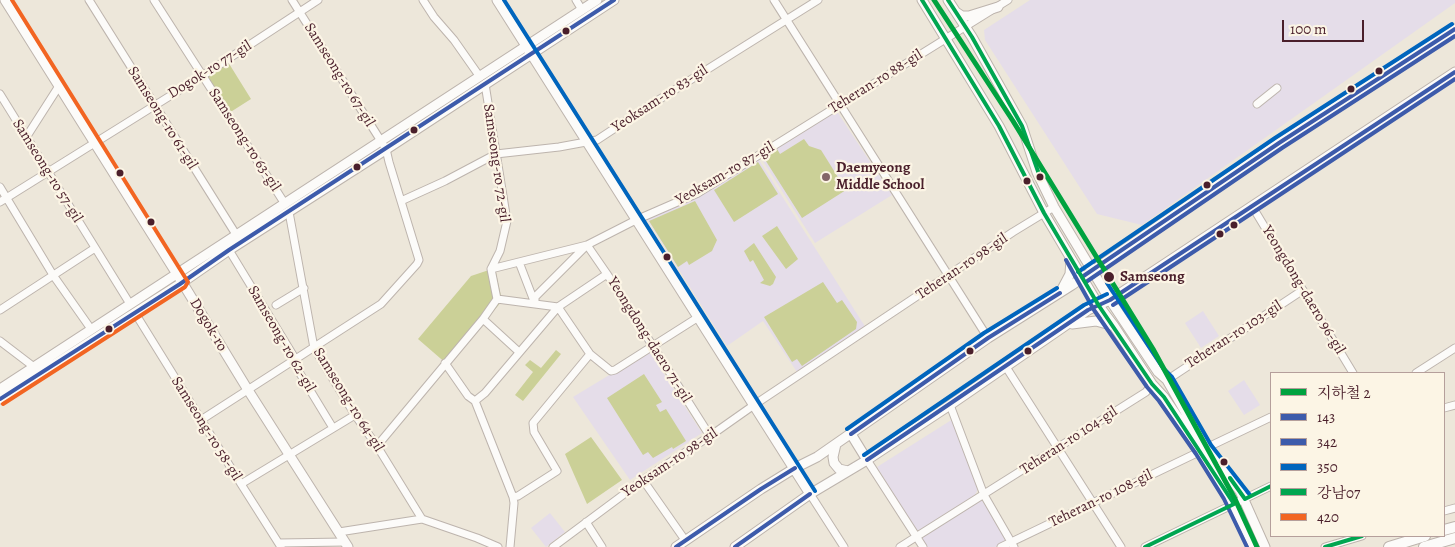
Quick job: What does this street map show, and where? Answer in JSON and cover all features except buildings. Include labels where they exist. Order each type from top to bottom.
[{"type":"highway","points":[[1388,547],[1422,537]]},
{"type":"highway","points":[[1424,547],[1455,538]]},
{"type":"main road","name":"Dogok-ro","points":[[5,0],[346,545]]},
{"type":"main road","points":[[497,0],[810,494]]},
{"type":"main road","points":[[0,399],[91,329],[236,236],[386,149],[483,80],[526,45],[598,0]]},
{"type":"main road","points":[[0,388],[36,371],[135,313],[229,250],[381,141],[483,80],[532,54],[614,0]]},
{"type":"main road","points":[[922,0],[947,38],[999,126],[1044,213],[1098,306],[1114,326],[1152,384],[1245,499],[1266,547]]},
{"type":"main road","points":[[948,0],[1022,126],[1037,172],[1054,207],[1110,300],[1158,372],[1167,380],[1234,504],[1254,547]]},
{"type":"main road","points":[[955,12],[966,16],[998,7]]},
{"type":"main road","points":[[676,547],[795,468],[817,457],[988,338],[1060,293],[1287,138],[1455,29]]},
{"type":"main road","points":[[735,547],[810,494],[867,460],[1006,368],[1088,310],[1110,300],[1455,72]]},
{"type":"main road","points":[[381,141],[386,149]]},
{"type":"main road","points":[[381,141],[386,149]]},
{"type":"main road","points":[[1060,293],[1070,274],[1070,257]]},
{"type":"main road","points":[[1069,324],[1096,321],[1114,326]]},
{"type":"main road","points":[[851,434],[867,460]]},
{"type":"main road","points":[[836,444],[833,457],[834,463],[839,469],[848,471]]},
{"type":"street","name":"Samseong-ro 61-gil","points":[[89,0],[236,236]]},
{"type":"street","name":"Samseong-ro 63-gil","points":[[154,0],[287,208]]},
{"type":"street","name":"Samseong-ro 67-gil","points":[[292,0],[381,141]]},
{"type":"street","name":"Dogok-ro 77-gil","points":[[3,200],[154,104],[202,76],[318,0]]},
{"type":"street","points":[[424,0],[434,17],[454,40],[483,80]]},
{"type":"street","points":[[576,0],[582,10]]},
{"type":"street","points":[[774,0],[988,338]]},
{"type":"street","name":"Yeoksam-ro 83-gil","points":[[496,154],[559,147],[596,140],[818,0]]},
{"type":"street","name":"Teheran-ro 88-gil","points":[[786,138],[1008,0]]},
{"type":"street","name":"Samseong-ro 72-gil","points":[[483,80],[507,221],[500,251],[491,269]]},
{"type":"street","points":[[27,136],[58,86]]},
{"type":"street","points":[[1257,104],[1277,88]]},
{"type":"street","name":"Samseong-ro 57-gil","points":[[0,94],[130,304]]},
{"type":"street","name":"Yeoksam-ro 87-gil","points":[[587,245],[636,220],[698,193],[786,138]]},
{"type":"street","points":[[201,420],[381,304],[418,264],[388,162],[386,149]]},
{"type":"street","points":[[401,201],[445,181],[496,154]]},
{"type":"street","points":[[0,187],[3,200],[91,329]]},
{"type":"street","name":"Yeongdong-daero 96-gil","points":[[1252,206],[1352,372]]},
{"type":"street","name":"Teheran-ro 98-gil","points":[[754,405],[948,275],[1054,207]]},
{"type":"street","name":"Samseong-ro 64-gil","points":[[287,208],[304,288],[314,348],[422,519]]},
{"type":"street","points":[[498,299],[491,269],[587,245]]},
{"type":"street","points":[[535,304],[535,297],[587,245]]},
{"type":"street","name":"Yeongdong-daero 71-gil","points":[[587,245],[710,436]]},
{"type":"street","points":[[0,310],[95,248]]},
{"type":"street","name":"Samseong-ro 62-gil","points":[[229,250],[293,355],[296,367],[333,428]]},
{"type":"street","points":[[519,262],[535,304]]},
{"type":"street","points":[[475,401],[484,393],[558,306],[607,274]]},
{"type":"street","points":[[276,305],[304,288]]},
{"type":"street","name":"Teheran-ro 103-gil","points":[[1167,380],[1303,290]]},
{"type":"street","points":[[498,299],[558,306]]},
{"type":"street","points":[[377,446],[498,299]]},
{"type":"street","points":[[558,306],[590,354],[611,371],[697,318]]},
{"type":"street","name":"Samseong-ro 58-gil","points":[[135,313],[280,545]]},
{"type":"street","points":[[483,319],[519,352]]},
{"type":"street","points":[[0,341],[36,371]]},
{"type":"street","points":[[1418,372],[1455,348]]},
{"type":"street","points":[[513,497],[518,496],[557,471],[534,432],[534,423],[590,354]]},
{"type":"street","points":[[445,363],[468,396],[475,401],[513,497],[510,547]]},
{"type":"street","points":[[1006,368],[1121,547]]},
{"type":"street","name":"Teheran-ro 104-gil","points":[[900,547],[1146,392],[1152,384]]},
{"type":"street","name":"Yeoksam-ro 98-gil","points":[[553,547],[643,480],[754,405]]},
{"type":"street","points":[[950,405],[984,495],[1013,544]]},
{"type":"street","points":[[241,484],[355,415]]},
{"type":"street","name":"Teheran-ro 108-gil","points":[[1001,547],[1013,544],[1092,503],[1270,417]]},
{"type":"street","points":[[867,460],[923,547]]},
{"type":"street","points":[[643,480],[685,540]]},
{"type":"street","points":[[1145,547],[1270,486]]},
{"type":"street","points":[[810,494],[844,547]]},
{"type":"street","points":[[339,532],[422,519],[498,547]]},
{"type":"street","points":[[586,522],[602,547]]},
{"type":"street","points":[[1325,547],[1359,537]]},
{"type":"street","points":[[280,545],[346,545]]},
{"type":"shaded area","points":[[1030,0],[1455,0],[1455,3],[1142,225],[1097,214],[985,40],[984,30]]},
{"type":"shaded area","name":"Daemyeong Middle School","points":[[836,110],[892,195],[815,243],[761,158]]},
{"type":"shaded area","points":[[759,160],[866,328],[797,372],[763,321],[727,346],[647,219],[699,197]]},
{"type":"shaded area","points":[[1203,311],[1219,336],[1201,348],[1185,323]]},
{"type":"shaded area","points":[[649,351],[702,433],[630,480],[573,397]]},
{"type":"shaded area","points":[[1244,380],[1260,405],[1244,415],[1228,391]]},
{"type":"shaded area","points":[[953,419],[977,485],[977,491],[975,495],[920,530],[915,530],[877,467]]},
{"type":"shaded area","points":[[981,499],[1007,538],[1006,542],[995,547],[925,547],[920,540],[921,536]]},
{"type":"shaded area","points":[[550,513],[565,532],[546,547],[531,528]]},
{"type":"green space","points":[[228,62],[251,99],[229,113],[206,76]]},
{"type":"green space","points":[[804,139],[809,146],[821,150],[846,190],[802,218],[764,158],[777,149],[780,154]]},
{"type":"green space","points":[[758,162],[778,194],[734,222],[714,190]]},
{"type":"green space","points":[[695,201],[717,240],[712,251],[689,265],[687,261],[678,267],[649,221]]},
{"type":"green space","points":[[777,226],[798,259],[786,269],[762,236]]},
{"type":"green space","points":[[754,243],[776,277],[770,286],[760,283],[764,280],[753,260],[750,262],[744,251]]},
{"type":"green space","points":[[495,268],[502,301],[448,365],[418,339],[471,276]]},
{"type":"green space","points":[[823,282],[837,303],[842,300],[857,322],[856,329],[802,366],[797,359],[792,362],[764,317]]},
{"type":"green space","points":[[556,350],[561,354],[523,401],[515,395],[533,372],[525,365],[530,360],[541,368]]},
{"type":"green space","points":[[644,374],[662,402],[656,405],[660,412],[666,409],[686,441],[653,458],[648,452],[643,455],[607,398]]},
{"type":"green space","points":[[591,437],[622,480],[587,504],[565,454]]},
{"type":"metro line","name":"2","points":[[934,0],[1013,121],[1153,349],[1235,499],[1257,547]]},
{"type":"transit line","name":"420","points":[[3,404],[185,287],[188,282],[12,0]]},
{"type":"transit line","name":"350","points":[[504,0],[815,491]]},
{"type":"transit line","name":"143","points":[[0,399],[180,284],[229,250],[614,0]]},
{"type":"transit line","name":"강남07","points":[[922,0],[999,126],[1044,213],[1099,306],[1152,384],[1164,397],[1234,504],[1145,547]]},
{"type":"transit line","name":"강남07","points":[[948,0],[972,37],[1022,126],[1040,177]]},
{"type":"transit line","name":"350","points":[[1078,272],[1275,138],[1452,24]]},
{"type":"transit line","name":"143","points":[[1082,277],[1279,143],[1455,29]]},
{"type":"transit line","name":"342","points":[[1086,282],[1282,148],[1455,36]]},
{"type":"transit line","name":"143","points":[[867,460],[1088,310],[1110,300],[1455,72]]},
{"type":"transit line","name":"342","points":[[1113,305],[1455,79]]},
{"type":"transit line","name":"342","points":[[1066,260],[1094,310],[1196,454],[1224,499],[1247,547]]},
{"type":"transit line","name":"350","points":[[1107,283],[1163,368],[1172,377],[1211,445],[1250,495]]},
{"type":"transit line","name":"350","points":[[847,429],[984,333],[1057,288]]},
{"type":"transit line","name":"143","points":[[851,434],[988,338],[1060,293]]},
{"type":"transit line","name":"350","points":[[864,455],[1084,305],[1107,294]]},
{"type":"transit line","name":"143","points":[[676,547],[795,468]]},
{"type":"transit line","name":"강남07","points":[[1230,478],[1245,499],[1270,486]]},
{"type":"transit line","name":"143","points":[[735,547],[810,494]]},
{"type":"transit line","name":"강남07","points":[[1325,547],[1359,537]]},
{"type":"place","name":"Daemyeong Middle School","points":[[826,177]]},
{"type":"place","name":"Samseong","points":[[1109,277]]}]
